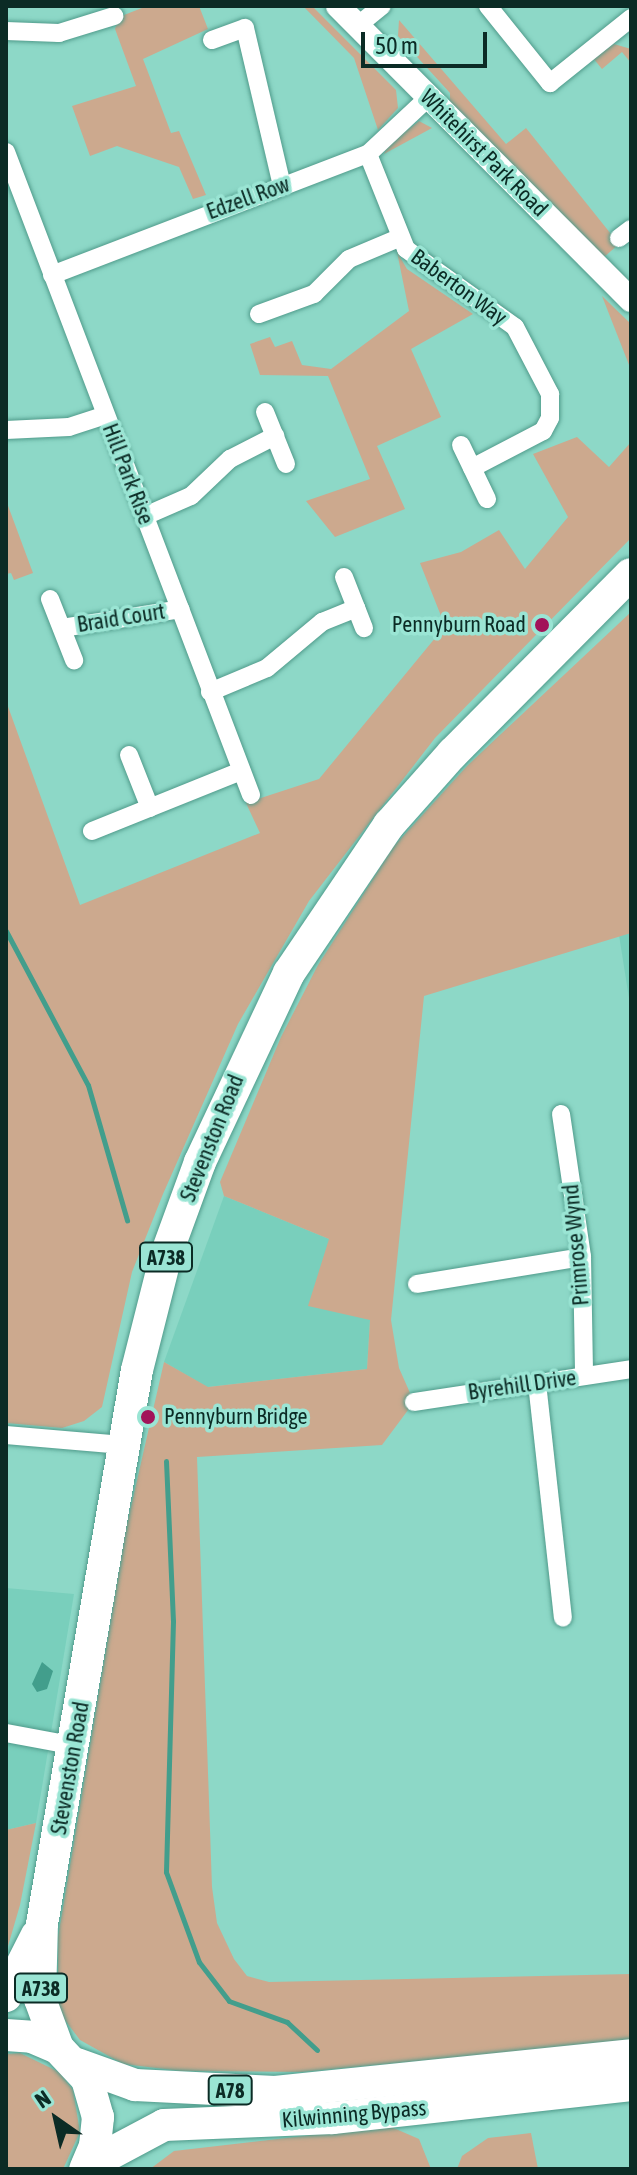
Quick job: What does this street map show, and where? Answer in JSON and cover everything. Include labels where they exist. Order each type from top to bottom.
[{"type":"highway","name":"Stevenston Road","points":[[42,1924],[76,1746],[123,1445],[166,1255],[243,1063],[289,973],[389,825],[453,753],[631,574]]},
{"type":"highway","name":"A738","points":[[6,1996],[42,1924]]},
{"type":"highway","name":"A738","points":[[42,1924],[40,1999],[67,2056]]},
{"type":"highway","name":"A78","points":[[6,2035],[32,2037],[67,2056],[96,2099],[98,2117],[86,2168]]},
{"type":"highway","name":"Kilwinning Bypass","points":[[67,2056],[135,2085],[275,2092],[631,2055]]},
{"type":"highway","name":"Kilwinning Bypass","points":[[86,2168],[154,2128],[200,2120],[230,2122],[333,2118],[631,2085]]},
{"type":"highway","points":[[124,2169],[160,2146],[230,2122]]},
{"type":"street","name":"Whitehirst Park Road","points":[[338,6],[631,300]]},
{"type":"street","points":[[357,26],[382,6]]},
{"type":"street","points":[[488,6],[550,83],[629,25]]},
{"type":"street","points":[[6,31],[59,33],[114,16]]},
{"type":"street","points":[[212,40],[245,28],[282,186]]},
{"type":"street","name":"Edzell Row","points":[[52,275],[368,154],[429,97]]},
{"type":"street","name":"Hill Park Rise","points":[[6,152],[12,186],[52,275],[251,795]]},
{"type":"street","name":"Baberton Way","points":[[368,154],[399,238],[419,264],[515,327],[550,394],[550,418],[543,431],[472,468]]},
{"type":"street","points":[[259,314],[314,294],[349,259],[399,238]]},
{"type":"street","points":[[265,412],[286,464]]},
{"type":"street","points":[[6,430],[69,427],[105,415]]},
{"type":"street","points":[[145,516],[191,496],[230,459],[275,436]]},
{"type":"street","points":[[461,445],[487,499]]},
{"type":"street","points":[[344,577],[364,628]]},
{"type":"street","name":"Braid Court","points":[[50,599],[74,660]]},
{"type":"street","points":[[210,692],[267,668],[322,622],[356,608]]},
{"type":"street","name":"Braid Court","points":[[62,628],[180,609]]},
{"type":"street","points":[[129,755],[150,808]]},
{"type":"street","points":[[92,831],[241,771]]},
{"type":"street","name":"Primrose Wynd","points":[[561,1114],[582,1257],[584,1376]]},
{"type":"street","points":[[417,1284],[582,1257]]},
{"type":"street","name":"Byrehill Drive","points":[[414,1402],[631,1369]]},
{"type":"street","points":[[537,1383],[563,1618]]},
{"type":"street","points":[[6,1435],[123,1445]]},
{"type":"street","points":[[6,1733],[76,1746]]},
{"type":"shaded area","points":[[147,6],[199,6],[208,29],[143,59],[171,133],[179,131],[206,195],[193,199],[179,167],[117,146],[90,156],[72,106],[136,86],[115,29],[119,17]]},
{"type":"shaded area","points":[[303,6],[312,6],[396,90],[398,108],[378,130],[354,58]]},
{"type":"shaded area","points":[[399,20],[506,144],[526,128],[619,244],[603,258],[450,105],[450,93],[398,36]]},
{"type":"shaded area","points":[[614,44],[631,49],[631,63],[622,52],[602,69],[593,58]]},
{"type":"shaded area","points":[[419,121],[432,128],[384,154],[388,145]]},
{"type":"shaded area","points":[[397,252],[407,269],[473,314],[411,349],[441,417],[377,446],[405,509],[335,537],[306,501],[370,479],[328,376],[260,375],[250,344],[270,337],[275,347],[292,341],[302,365],[331,369],[409,311]]},
{"type":"shaded area","points":[[602,296],[631,324],[631,370]]},
{"type":"shaded area","points":[[577,437],[609,467],[631,442],[631,538],[435,738],[309,901],[238,1024],[163,1194],[132,1272],[102,1407],[84,1421],[62,1428],[6,1423],[6,701],[80,905],[260,833],[246,803],[319,779],[445,626],[420,563],[461,552],[499,530],[525,569],[568,517],[533,454]]},
{"type":"shaded area","points":[[7,503],[33,573],[14,580],[11,573],[6,574]]},
{"type":"shaded area","points":[[631,612],[631,933],[424,996],[391,1320],[399,1368],[414,1402],[382,1445],[197,1457],[212,1887],[217,1923],[234,1959],[247,1976],[269,1982],[631,1974],[631,2041],[302,2072],[181,2071],[123,2064],[80,2040],[58,2011],[58,1937],[127,1524],[164,1362],[208,1387],[367,1369],[370,1320],[308,1306],[329,1239],[224,1196],[220,1182],[281,1037],[318,965],[394,846],[467,766]]},
{"type":"shaded area","points":[[631,933],[631,1011],[619,935]]},
{"type":"shaded area","points":[[224,1196],[329,1239],[370,1320],[367,1369],[207,1387],[164,1362]]},
{"type":"shaded area","points":[[6,1588],[74,1594],[36,1823],[6,1830]]},
{"type":"shaded area","points":[[42,1662],[53,1671],[47,1689],[37,1692],[32,1684]]},
{"type":"shaded area","points":[[36,1823],[20,1905],[6,1953],[6,1830]]},
{"type":"shaded area","points":[[20,2053],[59,2072],[73,2090],[80,2132],[63,2169],[6,2169],[6,2054]]},
{"type":"shaded area","points":[[389,2126],[419,2139],[431,2169],[150,2169],[174,2151]]},
{"type":"shaded area","points":[[531,2133],[538,2169],[457,2169],[462,2156],[488,2138]]},
{"type":"waterway","points":[[6,931],[88,1085],[127,1220]]},
{"type":"waterway","points":[[166,1461],[173,1621],[166,1872],[199,1962],[229,2001],[287,2022],[317,2050]]},
{"type":"place","name":"Pennyburn Road","points":[[542,625]]},
{"type":"place","name":"Pennyburn Bridge","points":[[148,1417]]}]
